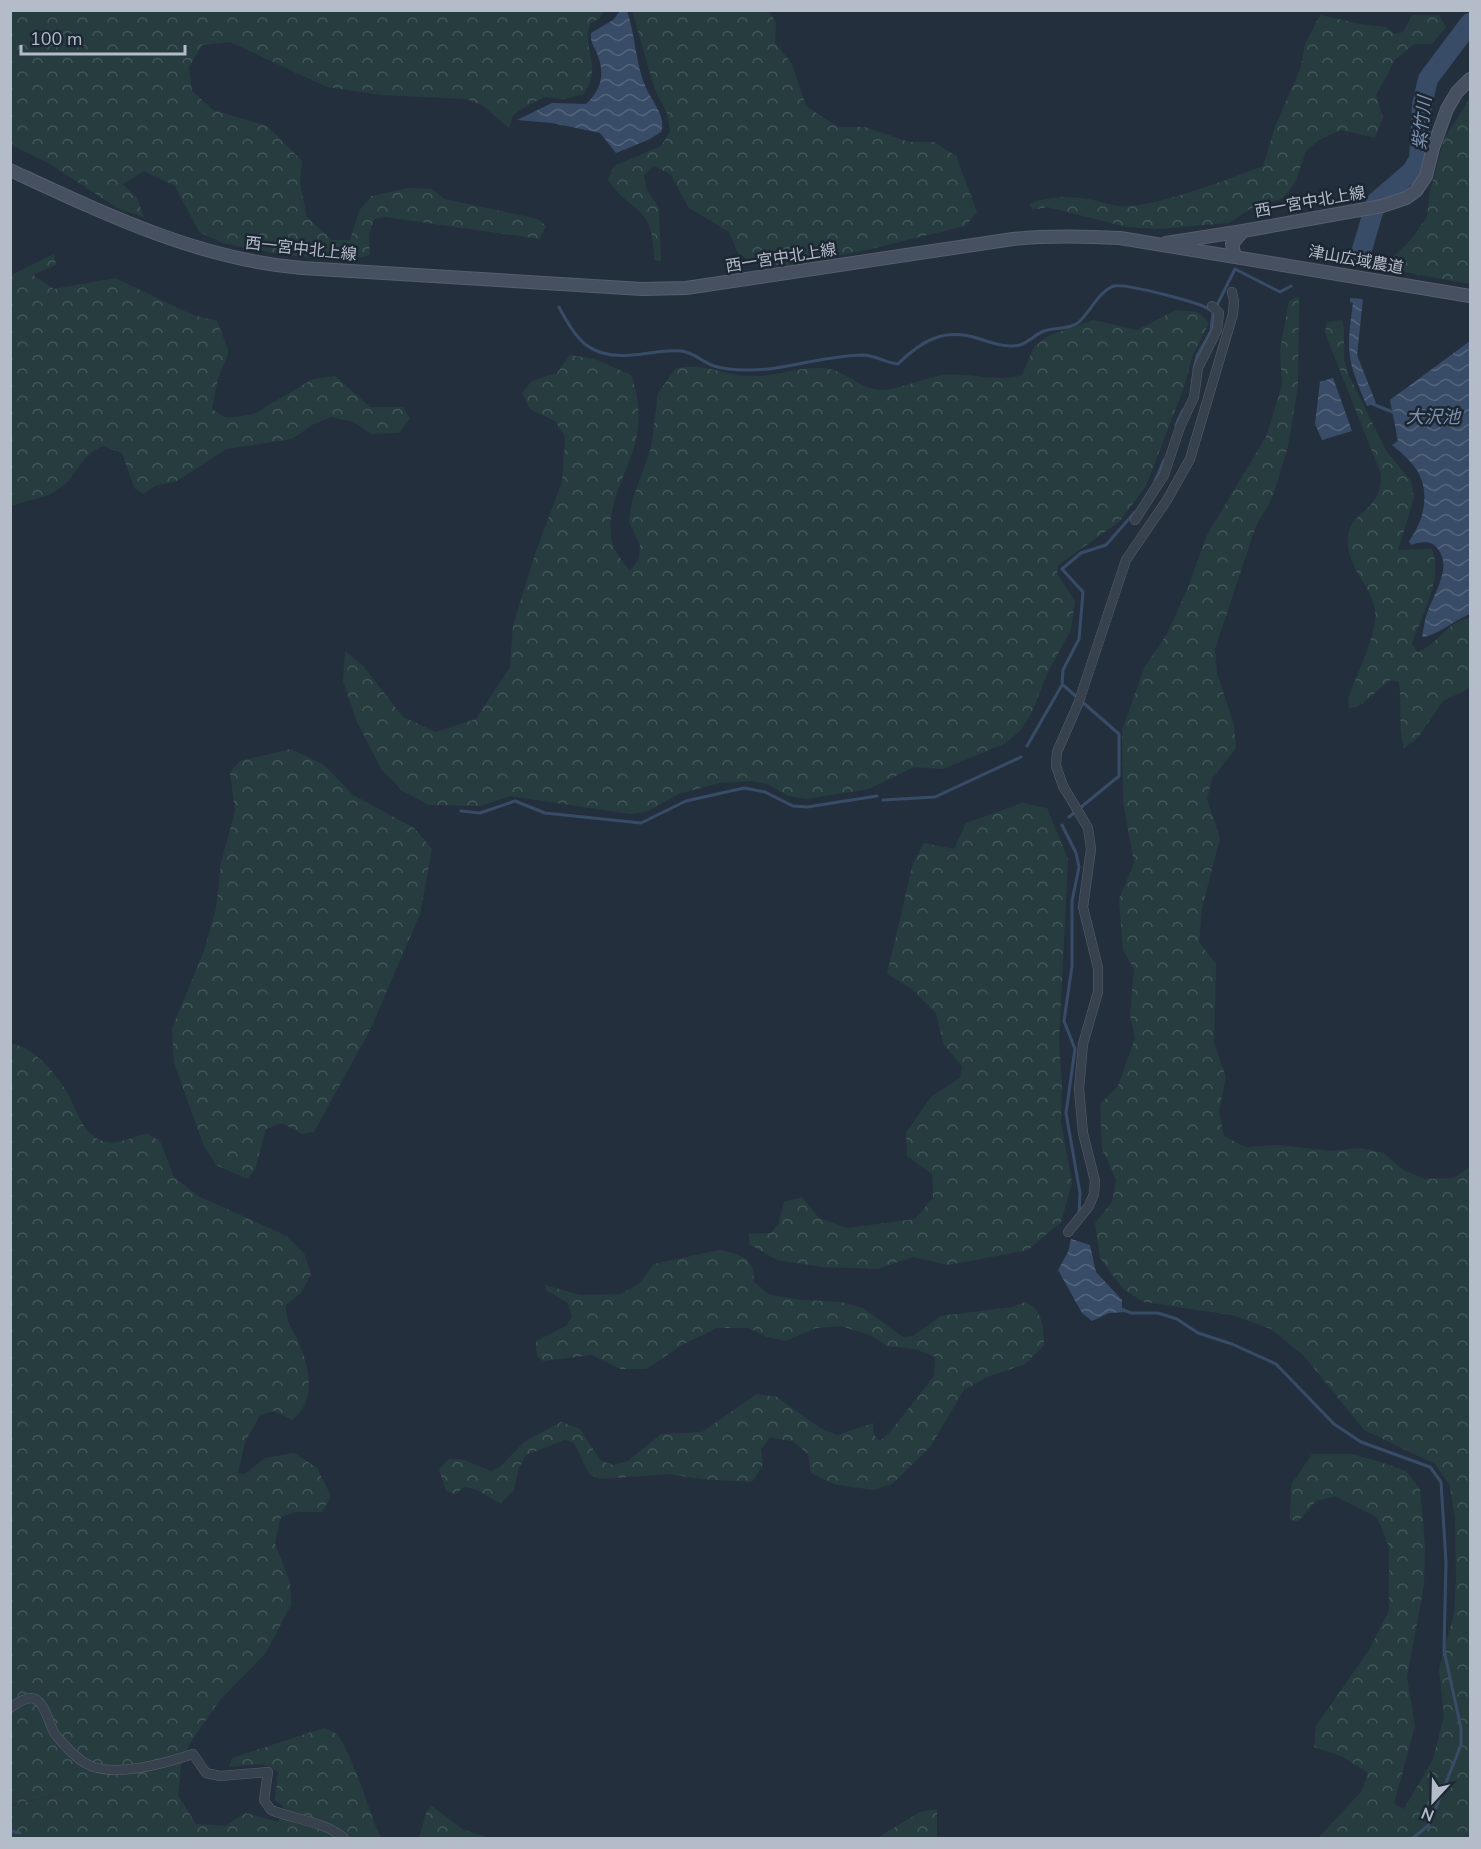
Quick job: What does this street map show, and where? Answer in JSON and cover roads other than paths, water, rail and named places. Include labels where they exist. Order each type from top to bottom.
[{"type":"main road","name":"西一宮中北上線","points":[[10,170],[151,233],[191,247],[261,265],[313,269],[642,289],[686,288],[1050,235],[1120,238],[1235,257],[1232,244],[1243,231],[1376,207],[1406,198],[1422,184],[1430,167],[1433,148],[1447,109],[1457,92],[1470,79]]},
{"type":"main road","points":[[1159,244],[1243,231]]},
{"type":"main road","name":"津山広域農道","points":[[1235,257],[1470,296]]},
{"type":"street","points":[[1068,1233],[1089,1206],[1094,1194],[1095,1181],[1083,1133],[1079,1089],[1083,1044],[1098,992],[1098,968],[1083,907],[1091,849],[1088,828],[1063,786],[1056,766],[1057,752],[1078,704],[1126,560],[1177,484],[1190,459],[1233,314],[1232,292]]},
{"type":"street","points":[[1135,520],[1164,475],[1182,421],[1194,397],[1198,368],[1217,330],[1219,313],[1212,306]]},
{"type":"street","points":[[10,1708],[25,1699],[33,1698],[40,1702],[56,1734],[85,1763],[98,1767],[148,1767],[193,1754],[198,1765],[206,1773],[268,1772],[264,1800],[271,1810],[318,1823],[333,1829],[344,1839]]},
{"type":"water","points":[[620,11],[627,11],[642,79],[660,115],[661,132],[616,153],[600,133],[552,123],[517,120],[552,103],[586,104],[591,99],[598,88],[601,70],[591,33],[613,20]]},
{"type":"water","points":[[1350,298],[1363,299],[1357,355],[1376,403],[1367,406],[1355,377],[1350,356],[1349,334],[1353,303],[1350,302]]},
{"type":"water","name":"大沢池","points":[[1470,341],[1470,614],[1433,634],[1422,637],[1426,617],[1441,581],[1442,555],[1435,545],[1425,542],[1411,545],[1409,541],[1415,533],[1422,514],[1423,483],[1409,460],[1392,445],[1398,441],[1390,400]]},
{"type":"water","points":[[1333,378],[1352,431],[1322,440],[1315,424],[1320,382]]},
{"type":"water","points":[[1071,1239],[1090,1245],[1096,1272],[1122,1300],[1122,1309],[1129,1312],[1109,1313],[1092,1321],[1082,1313],[1058,1270],[1068,1252]]},
{"type":"waterway","name":"紫竹川","points":[[1361,253],[1376,202],[1412,171],[1419,159],[1422,105],[1428,79],[1470,23]]},
{"type":"waterway","points":[[1194,369],[1197,356],[1211,331],[1213,313],[1235,269],[1280,292],[1291,286]]},
{"type":"waterway","points":[[559,307],[579,338],[595,351],[618,355],[682,351],[714,366],[746,370],[761,370],[834,357],[864,355],[898,364],[925,342],[945,335],[956,334],[1000,345],[1020,345],[1044,331],[1075,325],[1104,292],[1114,286],[1163,294],[1210,310]]},
{"type":"waterway","points":[[1370,403],[1395,413]]},
{"type":"waterway","points":[[1176,425],[1183,410]]},
{"type":"waterway","points":[[1155,481],[1164,460]]},
{"type":"waterway","points":[[1027,746],[1062,685],[1063,670],[1079,639],[1083,592],[1062,569],[1081,553],[1106,545],[1135,512]]},
{"type":"waterway","points":[[1063,685],[1119,734],[1119,776],[1069,817]]},
{"type":"waterway","points":[[883,800],[935,797],[1021,757]]},
{"type":"waterway","points":[[461,811],[480,813],[515,801],[545,813],[641,823],[686,801],[744,788],[765,792],[793,806],[807,807],[877,796]]},
{"type":"waterway","points":[[1062,825],[1076,853],[1079,867],[1072,901],[1072,966],[1064,1021],[1075,1049],[1066,1113],[1080,1193],[1079,1214]]},
{"type":"waterway","points":[[1121,1309],[1131,1313],[1158,1313],[1177,1319],[1198,1333],[1232,1344],[1276,1364],[1334,1424],[1361,1442],[1430,1467],[1441,1482],[1446,1562],[1444,1650],[1461,1728],[1461,1745],[1429,1825],[1413,1838]]},
{"type":"waterway","points":[[10,1831],[20,1833]]}]
